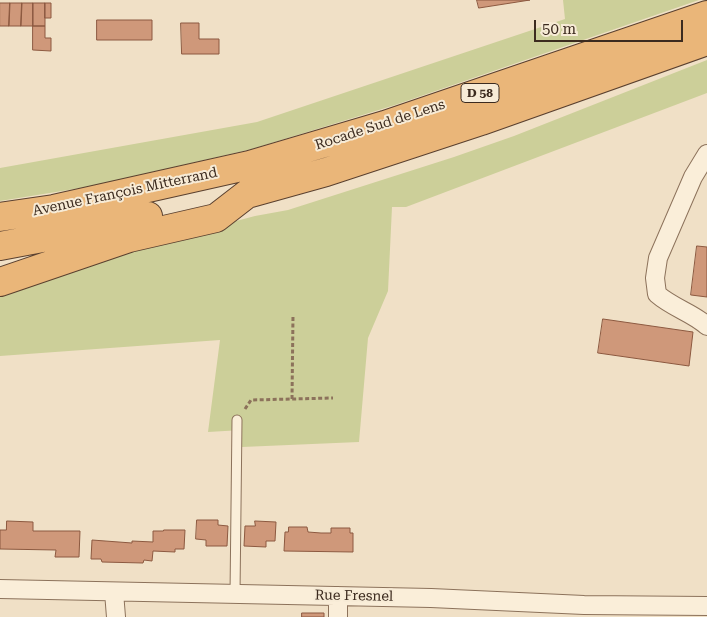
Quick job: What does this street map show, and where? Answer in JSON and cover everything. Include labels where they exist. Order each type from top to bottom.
[{"type":"highway","name":"Rocade Sud de Lens","points":[[250,165],[385,125],[707,15]]},
{"type":"highway","name":"D 58","points":[[247,194],[326,172],[408,145],[707,41]]},
{"type":"highway","name":"Avenue François Mitterrand","points":[[0,217],[54,209],[250,165]]},
{"type":"highway","name":"Avenue François Mitterrand","points":[[0,246],[247,194]]},
{"type":"highway","points":[[0,282],[130,238],[216,218],[247,194]]},
{"type":"street","points":[[707,154],[693,177],[658,258],[655,278],[657,294],[669,304],[701,320],[707,326]]},
{"type":"street","name":"Rue Fresnel","points":[[0,589],[431,598],[584,611],[707,606]]},
{"type":"street","points":[[114,592],[116,617]]},
{"type":"street","points":[[338,596],[338,617]]},
{"type":"lane","points":[[235,594],[237,420]]},
{"type":"path","points":[[292,399],[293,315]]},
{"type":"path","points":[[237,420],[251,400],[333,398]]},
{"type":"green space","points":[[563,0],[699,0],[395,105],[252,149],[93,186],[0,201],[0,168],[257,122],[565,19]]},
{"type":"green space","points":[[707,60],[707,93],[406,207],[392,207],[388,291],[368,338],[359,442],[242,447],[242,430],[208,432],[220,340],[0,356],[0,293],[142,246],[255,216],[288,210],[454,157],[514,136]]},
{"type":"building","points":[[477,0],[530,0],[479,8]]},
{"type":"building","points":[[0,3],[10,3],[9,26],[0,26]]},
{"type":"building","points":[[10,3],[22,3],[21,26],[9,26]]},
{"type":"building","points":[[22,3],[33,3],[33,26],[21,26]]},
{"type":"building","points":[[33,3],[45,3],[45,26],[33,26]]},
{"type":"building","points":[[45,3],[51,3],[51,18],[45,18]]},
{"type":"building","points":[[97,20],[152,20],[152,40],[97,40]]},
{"type":"building","points":[[181,23],[199,23],[199,39],[219,39],[219,54],[182,54]]},
{"type":"building","points":[[33,26],[45,26],[45,38],[51,38],[51,51],[33,50]]},
{"type":"building","points":[[697,246],[707,247],[707,297],[691,295]]},
{"type":"building","points":[[603,319],[693,332],[689,366],[598,353]]},
{"type":"building","points":[[197,520],[218,520],[218,525],[228,526],[227,546],[206,546],[206,540],[196,539]]},
{"type":"building","points":[[7,521],[33,522],[33,531],[80,531],[79,557],[55,557],[56,550],[0,549],[0,530],[6,530]]},
{"type":"building","points":[[255,521],[276,522],[275,541],[266,541],[266,547],[244,546],[245,526],[255,526]]},
{"type":"building","points":[[289,527],[307,527],[308,532],[321,533],[331,533],[331,528],[350,528],[350,533],[353,533],[353,552],[284,551],[285,532],[288,532]]},
{"type":"building","points":[[185,530],[184,549],[175,549],[175,552],[153,551],[152,561],[144,560],[143,563],[102,562],[101,559],[91,559],[92,540],[132,543],[132,541],[153,542],[153,531]]},
{"type":"building","points":[[302,613],[324,613],[324,617],[302,617]]}]
